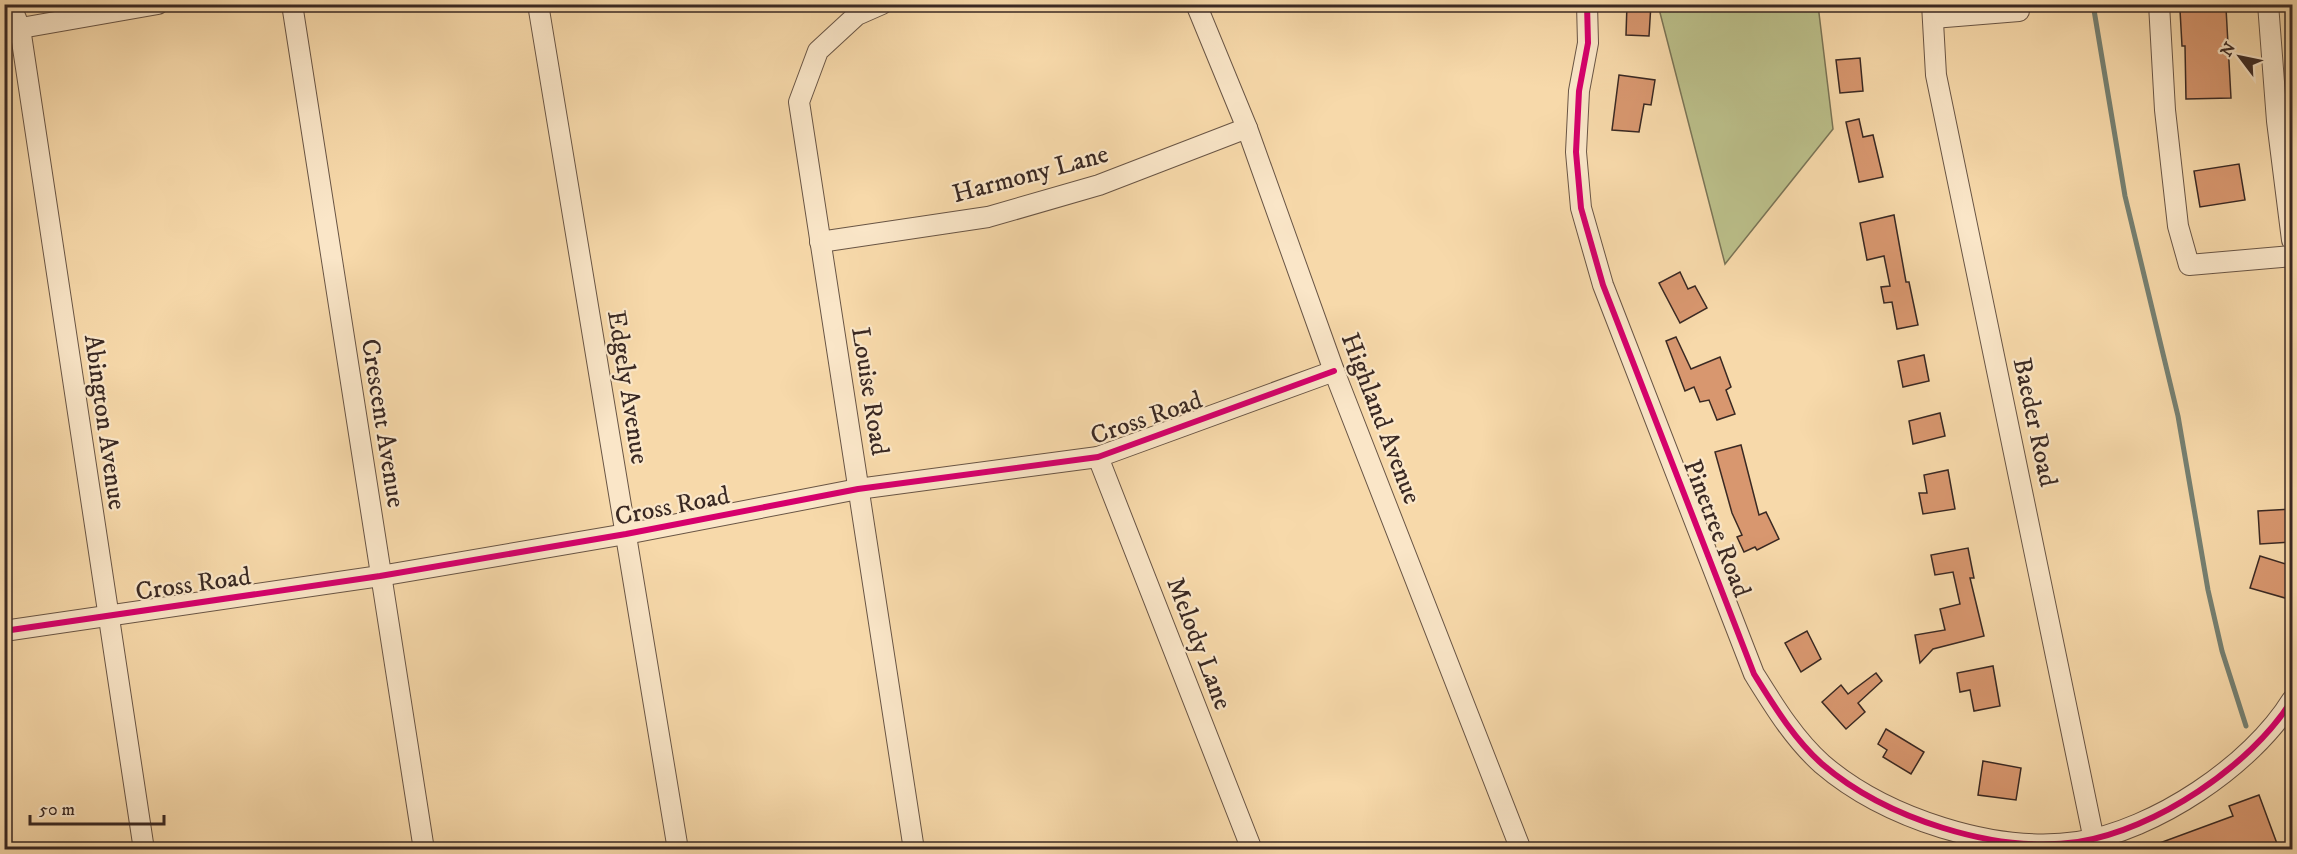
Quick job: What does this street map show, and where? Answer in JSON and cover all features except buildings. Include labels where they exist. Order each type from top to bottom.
[{"type":"street","name":"Abington Avenue","points":[[10,4],[12,30],[144,849]]},
{"type":"street","points":[[12,30],[158,4]]},
{"type":"street","name":"Crescent Avenue","points":[[292,4],[424,849]]},
{"type":"street","name":"Edgely Avenue","points":[[538,4],[678,849]]},
{"type":"street","name":"Louise Road","points":[[882,4],[857,15],[818,51],[799,102],[914,849]]},
{"type":"street","name":"Highland Avenue","points":[[1196,4],[1247,128],[1334,371],[1521,849]]},
{"type":"street","name":"Pinetree Road","points":[[1587,4],[1588,43],[1579,91],[1576,152],[1581,208],[1603,285],[1754,674],[1790,729],[1822,764],[1855,788],[1888,806],[1927,823],[1978,838],[2035,845],[2095,844],[2158,814],[2205,788],[2248,754],[2283,716],[2292,700]]},
{"type":"street","points":[[2159,4],[2165,110],[2178,226],[2189,266],[2292,256]]},
{"type":"street","points":[[2268,4],[2277,121],[2292,240]]},
{"type":"street","points":[[1932,11],[2019,11]]},
{"type":"street","name":"Baeder Road","points":[[1932,11],[1936,75],[2095,844]]},
{"type":"street","name":"Harmony Lane","points":[[820,243],[988,217],[1100,184],[1247,128]]},
{"type":"street","name":"Cross Road","points":[[4,631],[380,576],[626,534],[858,489],[1098,457],[1334,371]]},
{"type":"street","name":"Melody Lane","points":[[1098,457],[1252,849]]},
{"type":"green space","points":[[1658,5],[1818,5],[1833,129],[1725,264]]},
{"type":"waterway","points":[[2093,4],[2125,196],[2178,416],[2208,590],[2222,651],[2246,726]]},
{"type":"cycle path","points":[[1587,4],[1588,43],[1579,91],[1576,152],[1581,208],[1603,285],[1754,674],[1785,722],[1822,764],[1877,801],[1943,828],[1977,837],[2012,842],[2046,844],[2078,842],[2108,835],[2138,824],[2198,791],[2227,771],[2252,748],[2274,725],[2292,700]]},
{"type":"cycle path","points":[[4,631],[380,576],[626,534],[858,489],[1098,457],[1334,371]]}]
